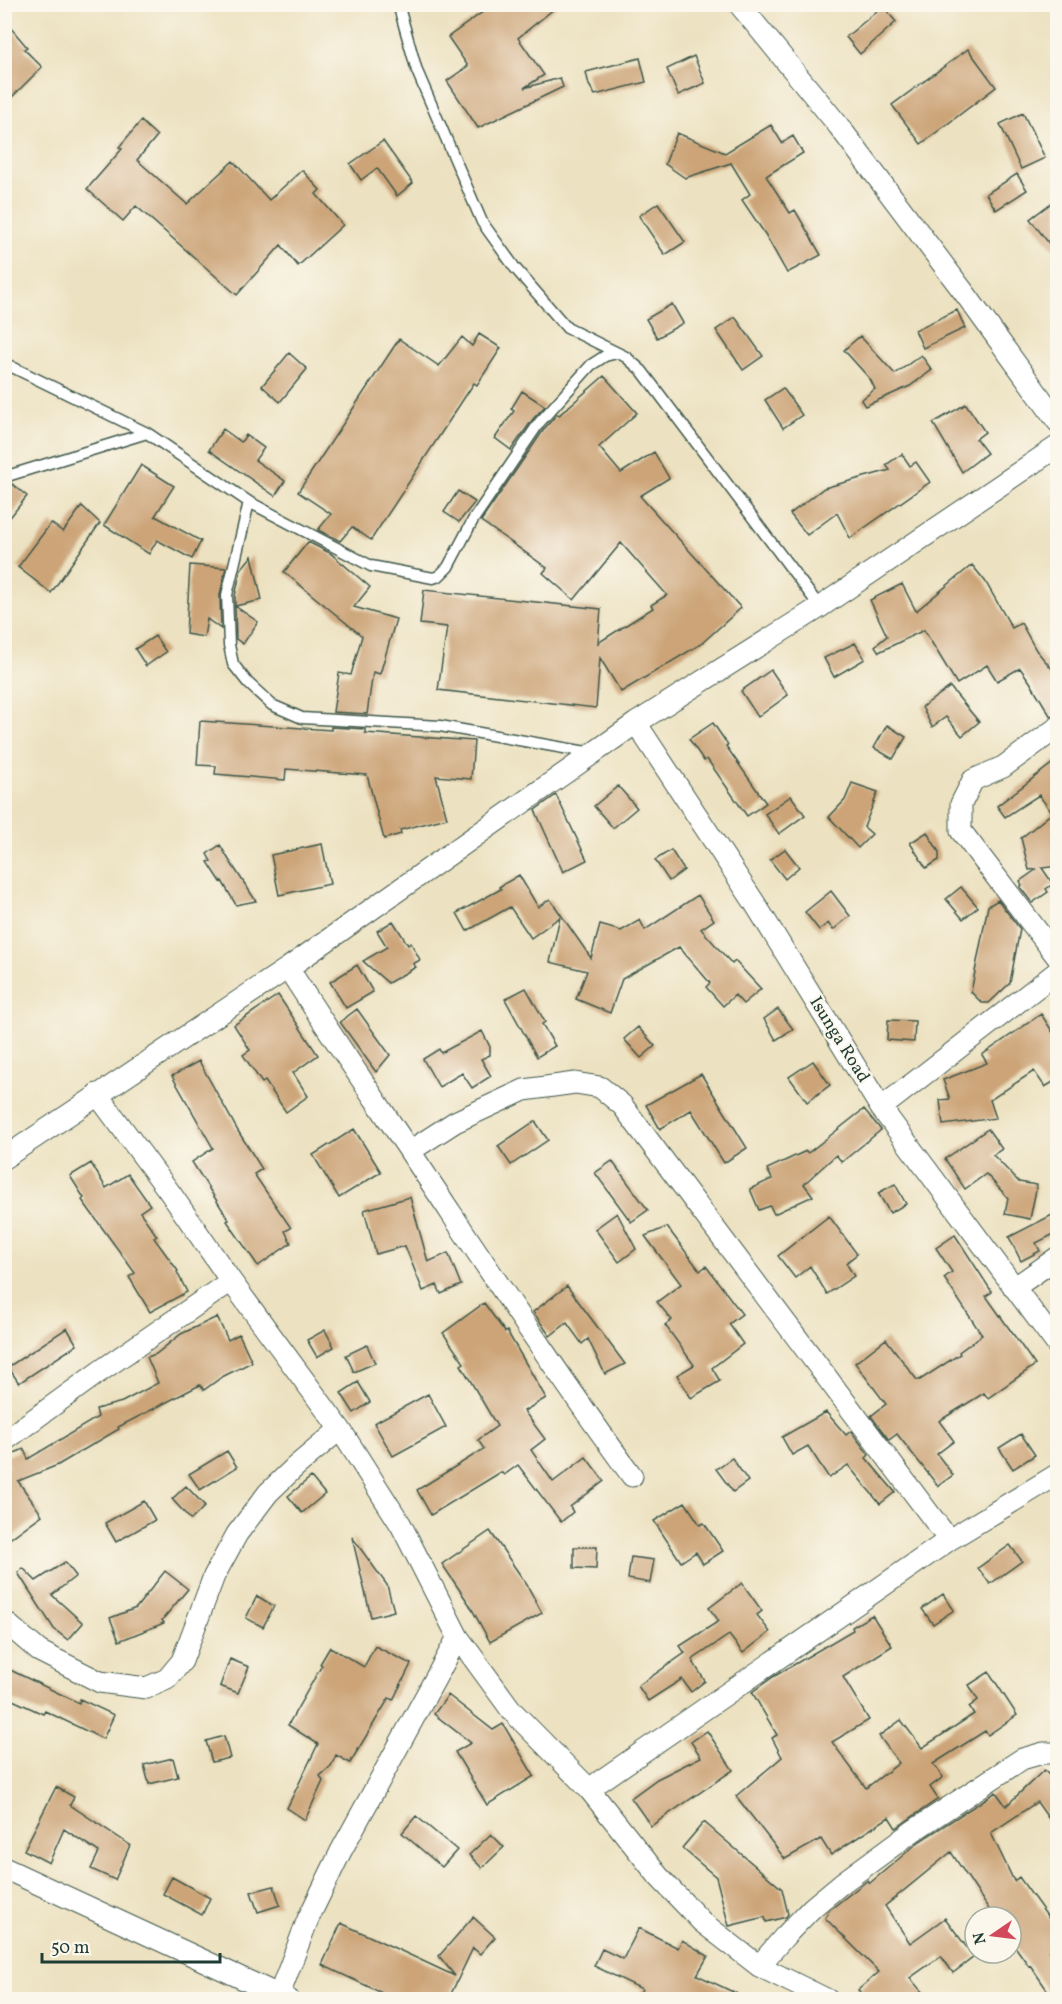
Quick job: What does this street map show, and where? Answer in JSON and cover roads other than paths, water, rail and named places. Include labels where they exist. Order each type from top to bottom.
[{"type":"street","points":[[739,4],[838,124],[1058,422]]},
{"type":"street","points":[[4,1158],[288,968],[636,723],[820,607],[1058,446]]},
{"type":"street","name":"Isunga Road","points":[[636,723],[754,902],[881,1108],[1058,1346]]},
{"type":"street","points":[[1058,727],[1003,767],[973,780],[961,804],[961,831],[1058,958]]},
{"type":"street","points":[[288,968],[459,1228],[583,1409],[632,1476]]},
{"type":"street","points":[[881,1108],[1058,972]]},
{"type":"street","points":[[410,1151],[455,1122],[524,1090],[575,1083],[600,1087],[622,1105],[949,1540]]},
{"type":"street","points":[[97,1094],[340,1429],[401,1525],[458,1637],[512,1711],[590,1789],[659,1877],[702,1922],[759,1966],[828,2000]]},
{"type":"street","points":[[1014,1288],[1058,1257]]},
{"type":"street","points":[[4,1441],[231,1281]]},
{"type":"street","points":[[4,1621],[39,1651],[100,1682],[146,1688],[167,1679],[182,1661],[214,1576],[237,1534],[268,1493],[340,1429]]},
{"type":"street","points":[[590,1789],[949,1540],[1058,1474]]},
{"type":"street","points":[[4,1868],[284,1997],[308,1919],[341,1851],[458,1637]]},
{"type":"street","points":[[759,1966],[813,1907],[913,1831],[1022,1759],[1043,1753],[1058,1753]]},
{"type":"lane","points":[[398,4],[417,71],[482,222],[515,268],[567,328],[626,357],[642,371],[820,607]]},
{"type":"lane","points":[[4,363],[147,433],[249,502],[371,566],[433,578],[440,576],[448,567],[473,520],[539,423],[591,365],[605,356],[617,353]]},
{"type":"lane","points":[[4,477],[147,433]]},
{"type":"lane","points":[[249,502],[227,595],[229,645],[233,664],[248,683],[272,705],[302,718],[440,726],[593,753]]}]
